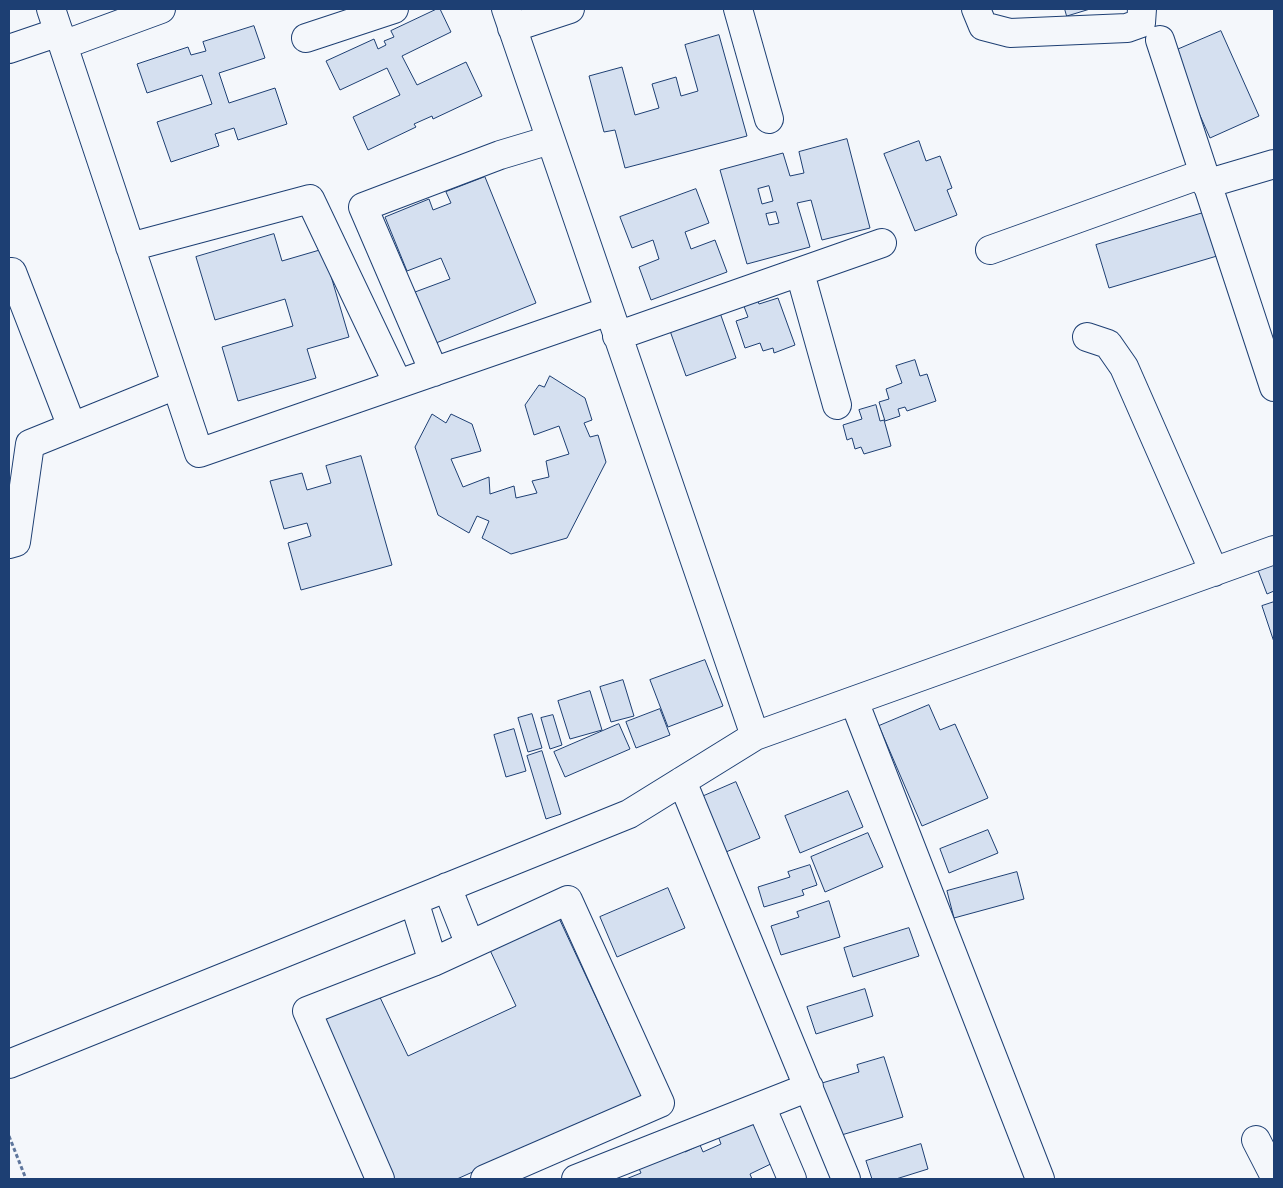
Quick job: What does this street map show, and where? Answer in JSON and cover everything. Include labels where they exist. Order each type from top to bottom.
[{"type":"street","points":[[9,49],[58,28],[161,9]]},
{"type":"street","points":[[306,38],[394,9]]},
{"type":"street","points":[[570,9],[509,18],[755,736]]},
{"type":"street","points":[[738,9],[769,119]]},
{"type":"street","points":[[976,9],[983,26],[1010,33],[1127,28],[1141,23],[1142,9]]},
{"type":"street","points":[[58,28],[199,453],[434,372],[800,273],[882,243]]},
{"type":"street","points":[[1160,40],[1204,179],[1274,387]]},
{"type":"street","points":[[434,372],[363,207],[500,155],[550,140]]},
{"type":"street","points":[[990,250],[1204,179],[1274,164]]},
{"type":"street","points":[[130,246],[310,200],[398,384]]},
{"type":"street","points":[[9,272],[12,272],[72,427]]},
{"type":"street","points":[[800,273],[837,405]]},
{"type":"street","points":[[1087,337],[1108,344],[1124,367],[1214,572]]},
{"type":"street","points":[[9,544],[16,542],[30,444],[176,385]]},
{"type":"street","points":[[9,1064],[629,814],[755,736],[1274,550]]},
{"type":"street","points":[[854,701],[1040,1179]]},
{"type":"street","points":[[682,781],[846,1179]]},
{"type":"street","points":[[447,887],[470,945]]},
{"type":"street","points":[[380,1179],[307,1011],[433,962],[568,900],[660,1104],[485,1179]]},
{"type":"street","points":[[414,901],[433,962]]},
{"type":"street","points":[[576,1179],[809,1088]]},
{"type":"street","points":[[761,1106],[792,1179]]},
{"type":"street","points":[[1256,1140],[1274,1175]]},
{"type":"path","points":[[9,1136],[26,1179]]},
{"type":"building","points":[[440,9],[451,32],[402,56],[417,85],[466,62],[482,96],[433,119],[432,116],[414,124],[416,127],[368,150],[353,117],[400,95],[387,68],[340,90],[326,61],[374,39],[378,49],[386,45],[384,41],[394,37],[391,31]]},
{"type":"building","points":[[1065,9],[1090,9],[1067,16]]},
{"type":"building","points":[[254,26],[265,58],[219,73],[229,103],[275,88],[287,124],[238,140],[234,128],[215,134],[219,146],[171,162],[157,122],[212,104],[202,75],[147,93],[137,64],[188,47],[191,55],[206,51],[203,42]]},
{"type":"building","points":[[1221,31],[1259,116],[1210,138],[1172,52]]},
{"type":"building","points":[[719,35],[747,136],[625,168],[615,130],[604,132],[589,76],[622,67],[635,115],[659,108],[652,84],[676,77],[681,96],[698,91],[685,45]]},
{"type":"building","points":[[847,139],[870,228],[822,240],[811,200],[797,203],[810,247],[747,264],[720,170],[783,153],[790,176],[804,173],[799,152]],"holes":[[[769,186],[773,201],[762,204],[758,189]],[[776,212],[779,223],[769,225],[766,214]]]},
{"type":"building","points":[[919,141],[926,161],[940,156],[952,188],[947,190],[957,215],[915,231],[884,154]]},
{"type":"building","points":[[485,177],[536,303],[436,343],[415,292],[450,279],[441,258],[407,271],[385,217],[429,199],[433,210],[451,203],[446,192]]},
{"type":"building","points":[[696,189],[709,223],[685,232],[691,249],[715,240],[727,272],[651,300],[639,267],[659,259],[653,240],[632,248],[620,217]]},
{"type":"building","points":[[1203,213],[1217,256],[1109,288],[1096,245]]},
{"type":"building","points":[[274,234],[282,261],[323,249],[349,337],[307,349],[316,378],[238,401],[222,347],[293,326],[285,299],[215,320],[196,257]]},
{"type":"building","points":[[756,296],[759,304],[778,298],[795,345],[774,353],[773,348],[763,351],[760,343],[745,348],[736,321],[748,317],[742,301]]},
{"type":"building","points":[[719,310],[736,358],[686,376],[669,328]]},
{"type":"building","points":[[915,360],[920,376],[927,374],[936,401],[907,411],[905,407],[898,409],[900,416],[885,421],[879,402],[889,399],[886,389],[902,383],[896,366]]},
{"type":"building","points":[[550,376],[585,398],[592,420],[584,423],[590,437],[598,435],[606,462],[567,538],[511,554],[482,538],[489,521],[477,516],[469,533],[438,515],[415,447],[432,414],[446,423],[451,414],[472,424],[481,451],[451,459],[463,487],[489,477],[490,494],[514,486],[516,498],[537,493],[532,481],[549,477],[546,461],[569,454],[559,426],[534,435],[525,405],[539,385],[544,387]]},
{"type":"building","points":[[876,405],[880,421],[884,420],[891,446],[864,454],[861,447],[855,449],[852,438],[847,440],[843,425],[862,419],[859,410]]},
{"type":"building","points":[[361,456],[392,565],[301,590],[288,543],[311,536],[307,523],[284,529],[270,481],[302,473],[307,490],[331,483],[326,466]]},
{"type":"building","points":[[1274,557],[1274,591],[1267,594],[1256,565]]},
{"type":"building","points":[[1274,602],[1274,642],[1262,606]]},
{"type":"building","points":[[705,660],[723,706],[668,727],[650,680]]},
{"type":"building","points":[[623,680],[634,716],[611,722],[600,687]]},
{"type":"building","points":[[590,691],[602,730],[570,739],[558,701]]},
{"type":"building","points":[[929,705],[940,730],[955,724],[988,798],[922,826],[879,726]]},
{"type":"building","points":[[660,709],[670,735],[636,748],[626,722]]},
{"type":"building","points":[[532,714],[542,748],[528,752],[518,718]]},
{"type":"building","points":[[553,715],[562,745],[550,749],[541,718]]},
{"type":"building","points":[[619,724],[630,749],[565,777],[554,752]]},
{"type":"building","points":[[514,729],[526,771],[506,777],[494,735]]},
{"type":"building","points":[[542,751],[561,814],[546,819],[527,756]]},
{"type":"building","points":[[736,782],[760,838],[721,854],[697,799]]},
{"type":"building","points":[[848,791],[863,827],[800,853],[785,816]]},
{"type":"building","points":[[988,830],[998,853],[949,873],[940,849]]},
{"type":"building","points":[[868,833],[883,867],[825,892],[811,857]]},
{"type":"building","points":[[810,865],[817,885],[802,890],[804,895],[764,907],[758,887],[790,877],[788,872]]},
{"type":"building","points":[[1017,872],[1024,899],[954,918],[947,891]]},
{"type":"building","points":[[668,888],[685,928],[617,957],[600,917]]},
{"type":"building","points":[[829,901],[840,937],[781,955],[771,926],[799,917],[797,912]]},
{"type":"building","points":[[558,916],[642,1096],[457,1179],[387,1179],[318,1019],[376,989],[408,1056],[516,1006],[489,948]]},
{"type":"building","points":[[909,928],[919,956],[853,977],[844,948]]},
{"type":"building","points":[[865,989],[873,1016],[816,1034],[807,1007]]},
{"type":"building","points":[[884,1057],[903,1117],[838,1136],[822,1083],[859,1072],[857,1065]]},
{"type":"building","points":[[756,1121],[779,1160],[750,1174],[752,1179],[626,1179],[641,1173],[637,1164],[681,1144],[685,1152],[700,1145],[703,1152],[721,1144],[718,1136]]},
{"type":"building","points":[[921,1144],[928,1169],[896,1179],[872,1179],[866,1161]]}]
